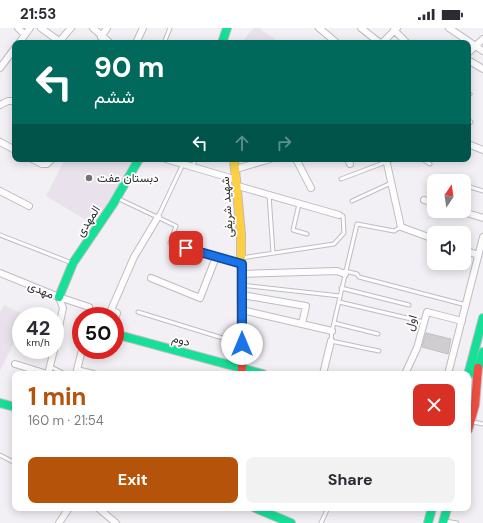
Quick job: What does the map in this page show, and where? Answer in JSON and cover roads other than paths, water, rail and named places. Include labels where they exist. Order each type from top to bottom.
[{"type":"main road","points":[[223,40],[227,28]]},
{"type":"main road","name":"المهدی","points":[[59,297],[73,263],[117,198],[137,162]]},
{"type":"main road","name":"شهید شریفی","points":[[235,162],[238,183],[242,274],[242,371]]},
{"type":"main road","points":[[469,371],[483,318]]},
{"type":"main road","name":"دوم","points":[[124,337],[242,371]]},
{"type":"main road","points":[[471,393],[483,352]]},
{"type":"main road","points":[[466,371],[471,362]]},
{"type":"main road","points":[[471,418],[475,405],[478,368]]},
{"type":"main road","points":[[0,403],[12,406]]},
{"type":"main road","points":[[262,511],[291,523]]},
{"type":"main road","points":[[422,523],[425,511]]},
{"type":"main road","points":[[428,523],[431,511]]},
{"type":"main road","points":[[435,523],[438,511]]},
{"type":"main road","points":[[443,522],[446,511]]},
{"type":"street","points":[[18,28],[25,35]]},
{"type":"street","points":[[21,40],[30,28]]},
{"type":"street","points":[[41,28],[56,40]]},
{"type":"street","points":[[61,40],[71,28]]},
{"type":"street","points":[[93,28],[106,40]]},
{"type":"street","points":[[101,37],[106,28]]},
{"type":"street","points":[[137,40],[143,28]]},
{"type":"street","points":[[319,28],[333,40]]},
{"type":"street","points":[[361,28],[377,40]]},
{"type":"street","points":[[450,28],[466,40]]},
{"type":"street","points":[[384,40],[396,29],[405,40]]},
{"type":"street","points":[[471,50],[483,39]]},
{"type":"street","points":[[471,44],[483,51]]},
{"type":"street","points":[[0,68],[12,52]]},
{"type":"street","points":[[471,62],[483,69]]},
{"type":"street","points":[[0,105],[8,101],[12,101]]},
{"type":"street","points":[[0,142],[12,148]]},
{"type":"street","points":[[471,145],[483,150]]},
{"type":"street","points":[[176,162],[269,195],[339,215]]},
{"type":"street","points":[[236,169],[260,162]]},
{"type":"street","points":[[298,162],[311,188]]},
{"type":"street","points":[[386,162],[401,227],[427,236]]},
{"type":"street","points":[[0,191],[29,206]]},
{"type":"street","points":[[471,214],[483,218]]},
{"type":"street","points":[[111,307],[134,257],[158,217]]},
{"type":"street","points":[[449,371],[483,237]]},
{"type":"street","points":[[471,252],[478,254]]},
{"type":"street","points":[[151,278],[200,298],[216,257]]},
{"type":"street","points":[[242,274],[337,271],[345,273]]},
{"type":"street","name":"مهدی","points":[[0,273],[59,297],[63,307]]},
{"type":"street","points":[[242,295],[306,306],[302,324]]},
{"type":"street","points":[[59,297],[89,307]]},
{"type":"street","points":[[242,310],[332,331]]},
{"type":"street","name":"اول","points":[[406,371],[417,348],[427,312],[462,321]]},
{"type":"street","points":[[324,371],[330,341]]},
{"type":"street","points":[[49,371],[52,359]]},
{"type":"street","points":[[77,371],[80,359]]},
{"type":"street","points":[[15,364],[38,371]]},
{"type":"street","points":[[59,523],[67,511]]},
{"type":"street","points":[[102,511],[116,523]]},
{"type":"lane","points":[[165,40],[170,28]]},
{"type":"lane","points":[[193,167],[194,162]]},
{"type":"lane","points":[[341,179],[381,162]]},
{"type":"lane","points":[[158,217],[183,164]]},
{"type":"lane","points":[[352,201],[391,183]]},
{"type":"lane","points":[[471,187],[483,191]]},
{"type":"lane","points":[[269,195],[273,253]]},
{"type":"lane","points":[[117,198],[176,226],[170,243],[216,257],[241,261],[273,253],[334,244],[344,233],[342,216],[339,215]]},
{"type":"lane","points":[[299,204],[293,230],[307,234]]},
{"type":"lane","points":[[379,351],[330,341],[357,224],[394,231],[401,227]]},
{"type":"lane","points":[[0,235],[73,263]]},
{"type":"lane","points":[[345,273],[358,274],[359,277],[466,305]]},
{"type":"lane","points":[[242,285],[340,296]]},
{"type":"lane","points":[[341,288],[410,305]]},
{"type":"lane","points":[[338,302],[424,322]]},
{"type":"lane","points":[[138,312],[242,344]]},
{"type":"lane","points":[[334,323],[378,334]]},
{"type":"lane","points":[[50,367],[59,371]]},
{"type":"lane","points":[[471,421],[483,424]]},
{"type":"lane","points":[[0,455],[12,461]]},
{"type":"lane","points":[[321,523],[327,511]]},
{"type":"lane","points":[[443,522],[457,523]]},
{"type":"place","name":"دبستان عفت","points":[[89,178]]}]
